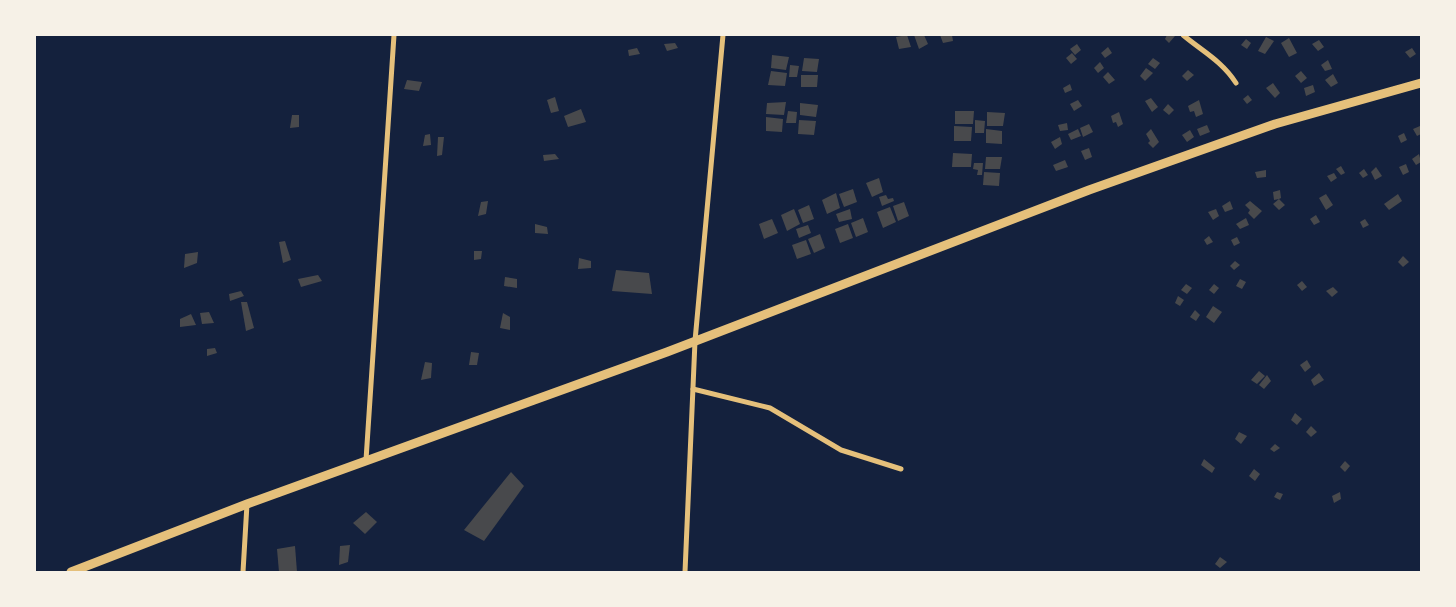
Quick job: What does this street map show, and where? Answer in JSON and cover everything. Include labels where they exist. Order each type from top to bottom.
[{"type":"main road","points":[[70,572],[366,460],[695,341],[1089,190],[1265,127],[1421,83]]},
{"type":"street","points":[[366,460],[394,35]]},
{"type":"street","points":[[685,572],[695,341],[723,35]]},
{"type":"street","points":[[1183,35],[1212,56],[1228,71],[1236,83]]},
{"type":"street","points":[[693,389],[770,408],[841,450],[901,469]]},
{"type":"street","points":[[244,572],[247,504]]},
{"type":"building","points":[[907,35],[911,47],[899,49],[896,37]]},
{"type":"building","points":[[914,35],[924,35],[928,44],[919,49]]},
{"type":"building","points":[[940,35],[952,35],[953,41],[943,43]]},
{"type":"building","points":[[1167,35],[1175,36],[1169,43],[1165,39]]},
{"type":"building","points":[[1266,37],[1274,41],[1265,54],[1258,51]]},
{"type":"building","points":[[1289,38],[1297,53],[1289,57],[1281,43]]},
{"type":"building","points":[[1246,39],[1251,43],[1247,49],[1241,45]]},
{"type":"building","points":[[1319,40],[1324,47],[1318,51],[1312,44]]},
{"type":"building","points":[[675,43],[678,48],[667,51],[664,44]]},
{"type":"building","points":[[1077,44],[1081,50],[1075,55],[1070,49]]},
{"type":"building","points":[[1108,47],[1112,53],[1105,58],[1101,53]]},
{"type":"building","points":[[637,48],[640,54],[629,56],[628,50]]},
{"type":"building","points":[[1412,48],[1416,54],[1410,58],[1405,52]]},
{"type":"building","points":[[1072,53],[1077,59],[1071,64],[1066,58]]},
{"type":"building","points":[[772,55],[789,57],[786,70],[771,68]]},
{"type":"building","points":[[804,58],[819,59],[817,72],[802,71]]},
{"type":"building","points":[[1153,58],[1160,63],[1155,69],[1148,64]]},
{"type":"building","points":[[1328,60],[1332,69],[1325,71],[1321,65]]},
{"type":"building","points":[[1100,62],[1104,68],[1098,73],[1094,68]]},
{"type":"building","points":[[790,65],[799,66],[797,77],[789,77]]},
{"type":"building","points":[[1146,68],[1153,73],[1145,81],[1140,76]]},
{"type":"building","points":[[1188,70],[1194,75],[1187,81],[1182,76]]},
{"type":"building","points":[[771,71],[787,73],[785,86],[768,85]]},
{"type":"building","points":[[1301,71],[1307,78],[1301,83],[1295,76]]},
{"type":"building","points":[[1108,72],[1115,80],[1109,84],[1103,77]]},
{"type":"building","points":[[1333,74],[1338,83],[1331,87],[1325,80]]},
{"type":"building","points":[[801,75],[818,75],[817,87],[801,87]]},
{"type":"building","points":[[407,80],[422,82],[419,91],[404,89]]},
{"type":"building","points":[[1273,83],[1280,93],[1275,98],[1266,88]]},
{"type":"building","points":[[1070,84],[1072,90],[1065,93],[1063,88]]},
{"type":"building","points":[[1313,85],[1315,92],[1306,96],[1304,88]]},
{"type":"building","points":[[1248,95],[1252,100],[1247,104],[1243,99]]},
{"type":"building","points":[[555,97],[559,111],[551,113],[547,100]]},
{"type":"building","points":[[1151,98],[1158,107],[1152,112],[1145,101]]},
{"type":"building","points":[[1078,100],[1082,106],[1074,111],[1070,104]]},
{"type":"building","points":[[1199,100],[1203,114],[1196,117],[1194,111],[1190,112],[1188,106]]},
{"type":"building","points":[[786,102],[784,115],[766,114],[767,103]]},
{"type":"building","points":[[800,103],[818,105],[816,117],[800,115]]},
{"type":"building","points":[[1168,104],[1174,110],[1169,115],[1163,110]]},
{"type":"building","points":[[581,109],[586,122],[568,127],[564,116]]},
{"type":"building","points":[[788,111],[797,112],[796,123],[786,123]]},
{"type":"building","points":[[955,111],[974,111],[973,124],[955,124]]},
{"type":"building","points":[[987,112],[1005,113],[1003,126],[987,126]]},
{"type":"building","points":[[1119,112],[1123,124],[1118,127],[1116,122],[1113,123],[1111,116]]},
{"type":"building","points":[[292,115],[299,115],[299,127],[290,128]]},
{"type":"building","points":[[766,117],[783,119],[782,132],[766,131]]},
{"type":"building","points":[[799,120],[816,121],[814,135],[798,134]]},
{"type":"building","points":[[975,120],[985,121],[984,133],[975,133]]},
{"type":"building","points":[[1067,123],[1068,130],[1060,131],[1058,125]]},
{"type":"building","points":[[1089,124],[1093,132],[1083,137],[1080,128]]},
{"type":"building","points":[[1207,125],[1210,132],[1200,136],[1197,129]]},
{"type":"building","points":[[954,126],[972,127],[971,141],[954,141]]},
{"type":"building","points":[[1420,126],[1421,134],[1417,136],[1413,129]]},
{"type":"building","points":[[986,129],[1002,131],[1002,144],[986,143]]},
{"type":"building","points":[[1078,129],[1081,136],[1071,140],[1068,134]]},
{"type":"building","points":[[1151,129],[1159,142],[1153,148],[1148,143],[1150,141],[1146,134]]},
{"type":"building","points":[[1190,130],[1194,137],[1187,142],[1182,135]]},
{"type":"building","points":[[1404,133],[1407,140],[1401,143],[1398,136]]},
{"type":"building","points":[[430,134],[431,145],[423,146],[425,135]]},
{"type":"building","points":[[438,137],[444,137],[442,155],[437,156]]},
{"type":"building","points":[[1060,137],[1062,144],[1055,149],[1051,142]]},
{"type":"building","points":[[1089,148],[1092,157],[1085,160],[1081,151]]},
{"type":"building","points":[[953,153],[972,154],[971,167],[952,167]]},
{"type":"building","points":[[555,154],[559,159],[544,161],[543,155]]},
{"type":"building","points":[[1419,154],[1421,162],[1416,165],[1412,159]]},
{"type":"building","points":[[986,157],[1002,157],[1000,169],[985,169]]},
{"type":"building","points":[[1065,160],[1068,167],[1056,171],[1053,165]]},
{"type":"building","points":[[974,163],[983,163],[982,175],[977,175],[978,170],[973,169]]},
{"type":"building","points":[[1406,164],[1409,172],[1403,175],[1399,167]]},
{"type":"building","points":[[1341,166],[1345,173],[1341,175],[1336,169]]},
{"type":"building","points":[[1376,167],[1382,176],[1375,180],[1371,172]]},
{"type":"building","points":[[1364,169],[1368,175],[1363,178],[1359,173]]},
{"type":"building","points":[[1266,170],[1266,177],[1257,178],[1255,172]]},
{"type":"building","points":[[984,172],[1000,173],[999,186],[983,185]]},
{"type":"building","points":[[1334,173],[1337,178],[1331,182],[1327,176]]},
{"type":"building","points":[[879,178],[883,192],[872,197],[866,183]]},
{"type":"building","points":[[853,189],[857,202],[844,207],[839,194]]},
{"type":"building","points":[[1280,190],[1281,198],[1274,200],[1273,192]]},
{"type":"building","points":[[836,193],[840,208],[827,214],[822,200]]},
{"type":"building","points":[[1326,194],[1333,205],[1326,210],[1319,198]]},
{"type":"building","points":[[1398,194],[1402,201],[1389,210],[1384,204]]},
{"type":"building","points":[[886,195],[888,199],[893,198],[894,201],[882,206],[879,197]]},
{"type":"building","points":[[1279,199],[1285,205],[1279,210],[1273,204]]},
{"type":"building","points":[[488,201],[486,214],[478,216],[481,202]]},
{"type":"building","points":[[1230,201],[1233,209],[1225,212],[1222,206]]},
{"type":"building","points":[[1250,201],[1262,211],[1254,219],[1248,213],[1250,210],[1245,205]]},
{"type":"building","points":[[904,202],[909,216],[898,221],[893,206]]},
{"type":"building","points":[[809,205],[814,219],[803,223],[798,210]]},
{"type":"building","points":[[890,207],[896,222],[883,228],[877,212]]},
{"type":"building","points":[[794,209],[800,224],[787,231],[781,215]]},
{"type":"building","points":[[850,209],[852,219],[839,222],[836,214]]},
{"type":"building","points":[[1216,209],[1219,216],[1213,220],[1208,212]]},
{"type":"building","points":[[1316,215],[1320,222],[1314,225],[1310,219]]},
{"type":"building","points":[[863,218],[868,232],[856,237],[851,223]]},
{"type":"building","points":[[1246,218],[1249,225],[1240,229],[1236,224]]},
{"type":"building","points":[[772,219],[778,233],[764,239],[759,224]]},
{"type":"building","points":[[1365,219],[1369,225],[1363,228],[1360,222]]},
{"type":"building","points":[[535,224],[547,227],[548,234],[535,233]]},
{"type":"building","points":[[848,224],[853,238],[840,243],[835,229]]},
{"type":"building","points":[[808,225],[811,233],[799,238],[796,229]]},
{"type":"building","points":[[820,234],[825,248],[814,253],[808,239]]},
{"type":"building","points":[[1209,236],[1213,242],[1207,245],[1204,240]]},
{"type":"building","points":[[1237,237],[1240,243],[1234,246],[1231,240]]},
{"type":"building","points":[[806,240],[811,254],[797,259],[792,245]]},
{"type":"building","points":[[285,241],[291,260],[283,263],[279,242]]},
{"type":"building","points":[[474,251],[482,251],[481,259],[474,260]]},
{"type":"building","points":[[198,252],[197,263],[184,268],[185,254]]},
{"type":"building","points":[[1403,256],[1409,262],[1403,267],[1398,262]]},
{"type":"building","points":[[579,258],[591,261],[591,268],[578,269]]},
{"type":"building","points":[[1235,261],[1240,265],[1234,270],[1230,266]]},
{"type":"building","points":[[616,270],[649,273],[652,294],[612,291]]},
{"type":"building","points":[[318,275],[322,281],[301,287],[298,279]]},
{"type":"building","points":[[505,277],[517,279],[517,288],[504,286]]},
{"type":"building","points":[[1240,279],[1246,282],[1242,289],[1236,286]]},
{"type":"building","points":[[1302,281],[1307,287],[1302,291],[1297,285]]},
{"type":"building","points":[[1186,284],[1192,288],[1187,294],[1181,290]]},
{"type":"building","points":[[1214,284],[1219,288],[1214,294],[1209,290]]},
{"type":"building","points":[[1333,287],[1338,292],[1332,297],[1326,291]]},
{"type":"building","points":[[241,291],[244,296],[230,301],[229,294]]},
{"type":"building","points":[[1178,296],[1184,300],[1180,306],[1175,303]]},
{"type":"building","points":[[241,302],[247,302],[254,328],[246,331]]},
{"type":"building","points":[[1213,306],[1222,312],[1214,323],[1206,317]]},
{"type":"building","points":[[1195,310],[1200,315],[1196,321],[1190,317]]},
{"type":"building","points":[[209,312],[214,323],[202,324],[200,313]]},
{"type":"building","points":[[503,313],[510,317],[510,330],[500,328]]},
{"type":"building","points":[[191,314],[196,325],[180,327],[180,319]]},
{"type":"building","points":[[215,348],[217,353],[207,356],[207,349]]},
{"type":"building","points":[[471,352],[479,353],[477,365],[469,365]]},
{"type":"building","points":[[1307,360],[1311,367],[1305,372],[1300,365]]},
{"type":"building","points":[[425,362],[432,363],[431,378],[421,380]]},
{"type":"building","points":[[1259,371],[1265,376],[1257,384],[1251,380]]},
{"type":"building","points":[[1319,373],[1324,380],[1314,386],[1311,380]]},
{"type":"building","points":[[1267,375],[1271,381],[1264,389],[1259,385]]},
{"type":"building","points":[[1295,413],[1302,419],[1297,425],[1291,420]]},
{"type":"building","points":[[1311,426],[1317,432],[1311,437],[1306,432]]},
{"type":"building","points":[[1239,432],[1247,436],[1241,444],[1235,439]]},
{"type":"building","points":[[1275,444],[1280,448],[1274,452],[1270,449]]},
{"type":"building","points":[[1204,459],[1215,468],[1212,473],[1201,465]]},
{"type":"building","points":[[1345,461],[1350,466],[1345,472],[1340,467]]},
{"type":"building","points":[[1254,469],[1260,474],[1255,481],[1249,476]]},
{"type":"building","points":[[511,472],[524,486],[484,541],[464,530]]},
{"type":"building","points":[[1277,492],[1283,494],[1280,500],[1274,497]]},
{"type":"building","points":[[1340,492],[1341,499],[1334,503],[1332,496]]},
{"type":"building","points":[[366,512],[377,522],[365,534],[353,523]]},
{"type":"building","points":[[350,545],[348,562],[339,565],[340,546]]},
{"type":"building","points":[[295,546],[297,572],[279,572],[277,549]]},
{"type":"building","points":[[1220,557],[1227,562],[1220,568],[1215,564]]}]
